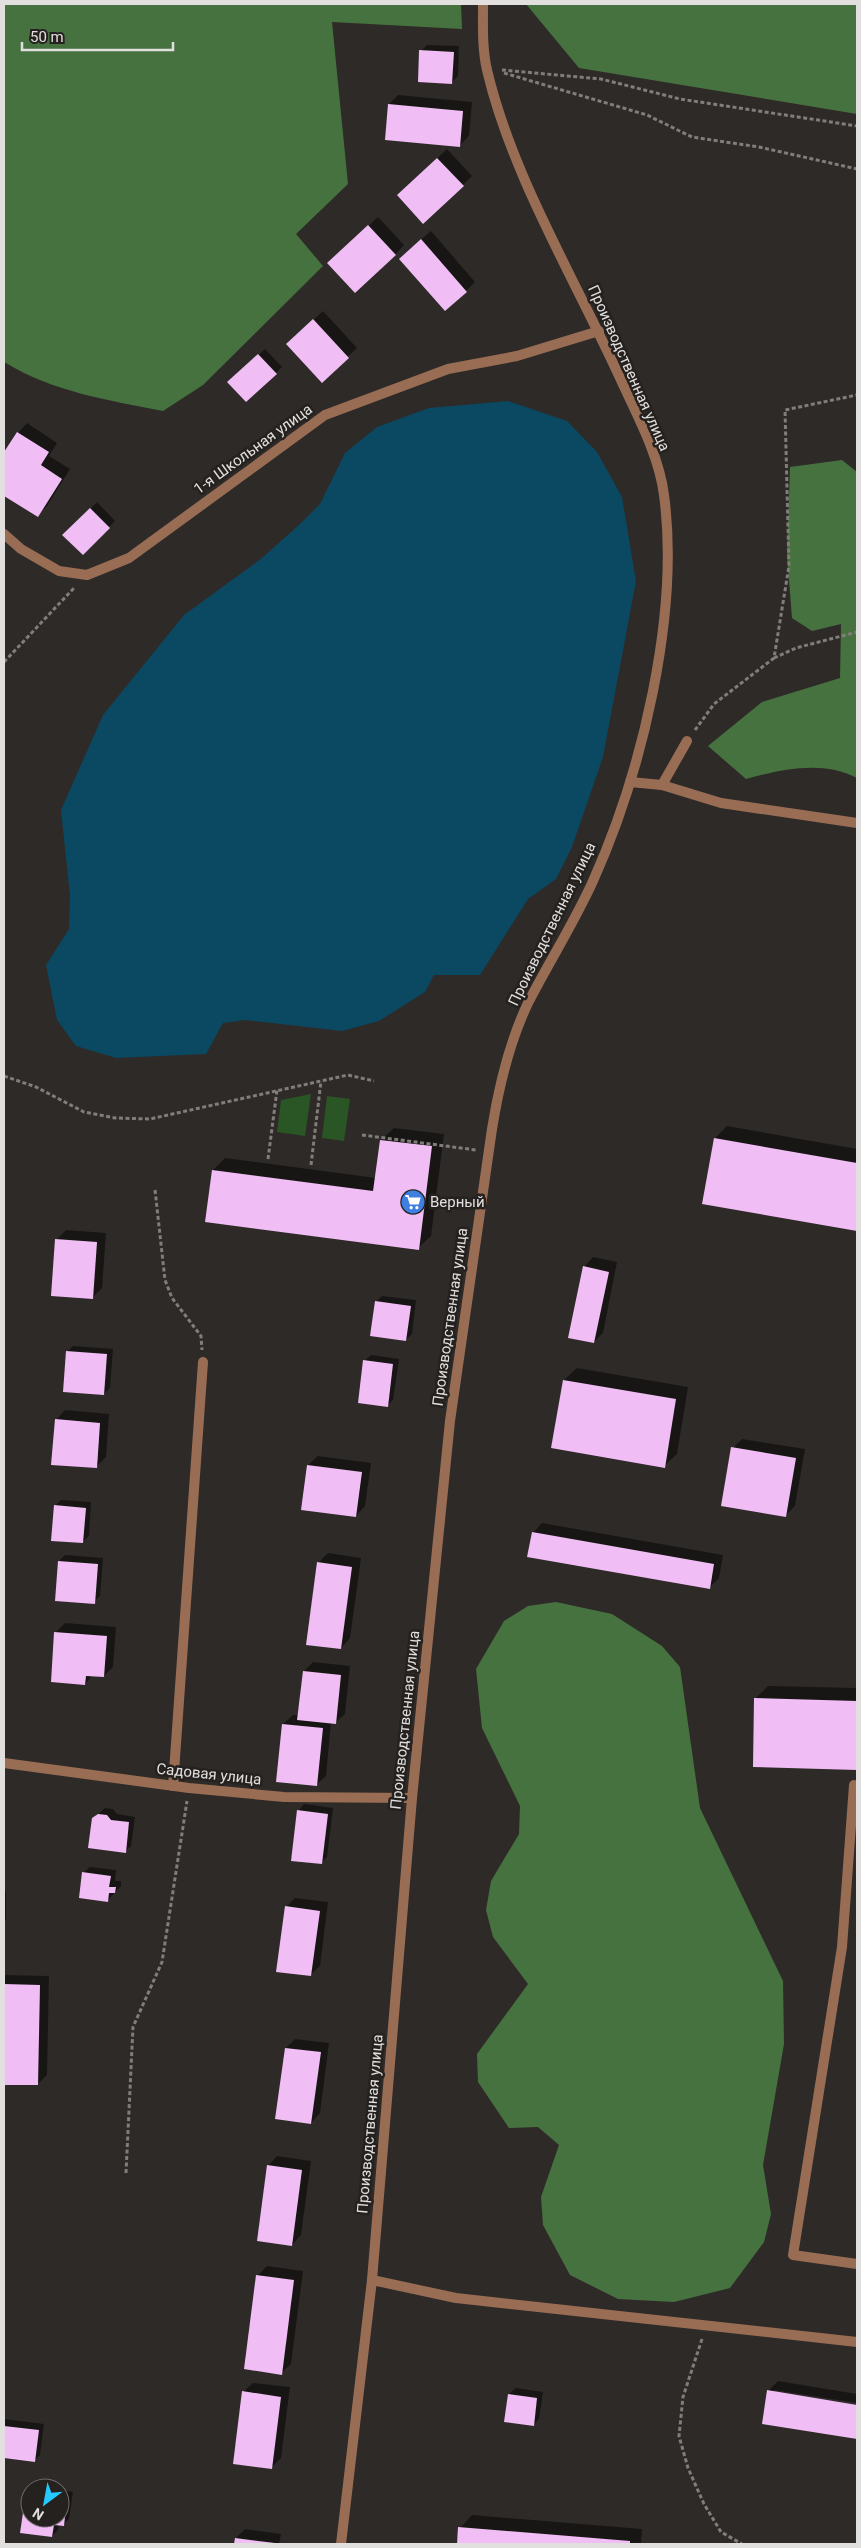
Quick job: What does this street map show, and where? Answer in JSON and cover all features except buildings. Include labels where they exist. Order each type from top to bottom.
[{"type":"street","name":"Производственная улица","points":[[342,2544],[372,2280],[412,1798],[450,1421],[500,1084],[516,1032],[528,1004],[592,882],[630,782],[657,674],[670,558],[664,492],[647,437],[599,331],[522,173],[486,68],[483,39],[483,4]]},
{"type":"street","name":"1-я Школьная улица","points":[[4,534],[21,549],[59,571],[86,575],[129,558],[325,415],[448,369],[517,356],[599,331]]},
{"type":"street","points":[[662,785],[687,741]]},
{"type":"street","points":[[630,782],[662,785],[721,803],[857,823]]},
{"type":"street","points":[[173,1786],[203,1362]]},
{"type":"street","name":"Садовая улица","points":[[4,1763],[189,1788],[284,1797],[412,1798]]},
{"type":"street","points":[[854,1785],[842,1948],[793,2255],[857,2264]]},
{"type":"street","points":[[372,2280],[456,2298],[706,2327],[744,2328],[857,2342]]},
{"type":"path","points":[[486,68],[601,79],[680,99],[857,126]]},
{"type":"path","points":[[486,68],[647,115],[692,137],[760,147],[857,169]]},
{"type":"path","points":[[774,658],[789,566],[785,410],[857,395]]},
{"type":"path","points":[[4,662],[86,575]]},
{"type":"path","points":[[687,741],[714,704],[774,658],[796,648],[857,632]]},
{"type":"path","points":[[4,1076],[36,1087],[84,1112],[115,1118],[150,1118],[348,1075],[374,1081]]},
{"type":"path","points":[[310,1165],[321,1081]]},
{"type":"path","points":[[268,1159],[277,1090]]},
{"type":"path","points":[[362,1135],[489,1151]]},
{"type":"path","points":[[155,1190],[164,1280],[172,1298],[202,1336],[203,1362]]},
{"type":"path","points":[[126,2173],[133,2027],[162,1962],[189,1788]]},
{"type":"path","points":[[706,2327],[683,2397],[679,2436],[688,2468],[704,2504],[721,2532],[742,2544]]},
{"type":"green space","points":[[4,4],[461,4],[462,29],[332,22],[348,184],[296,234],[323,266],[203,385],[163,411],[101,399],[61,388],[42,381],[4,362]]},
{"type":"green space","points":[[526,4],[857,4],[857,114],[579,68]]},
{"type":"green space","points":[[842,460],[857,472],[857,778],[844,772],[830,769],[802,768],[746,779],[708,746],[762,702],[840,678],[841,624],[812,631],[792,618],[787,555],[790,467]]},
{"type":"green space","points":[[311,1094],[305,1136],[277,1132],[281,1100]]},
{"type":"green space","points":[[327,1096],[350,1099],[344,1141],[322,1138]]},
{"type":"green space","points":[[556,1602],[612,1614],[662,1646],[680,1667],[700,1808],[783,1981],[784,2044],[763,2165],[771,2214],[764,2242],[730,2288],[674,2302],[618,2299],[570,2275],[543,2225],[541,2197],[559,2145],[538,2127],[509,2128],[478,2082],[477,2054],[528,1984],[493,1937],[486,1910],[491,1881],[519,1834],[520,1806],[482,1728],[476,1669],[504,1621],[528,1606]]},
{"type":"water","points":[[508,401],[567,421],[597,452],[622,497],[636,581],[603,757],[572,847],[556,879],[528,899],[480,975],[434,975],[425,992],[379,1021],[342,1031],[245,1020],[223,1023],[206,1054],[116,1058],[76,1046],[57,1020],[46,965],[69,929],[70,896],[61,810],[103,715],[184,615],[262,558],[320,504],[345,453],[377,427],[429,408]]},
{"type":"place","name":"Верный","points":[[413,1202]]}]
